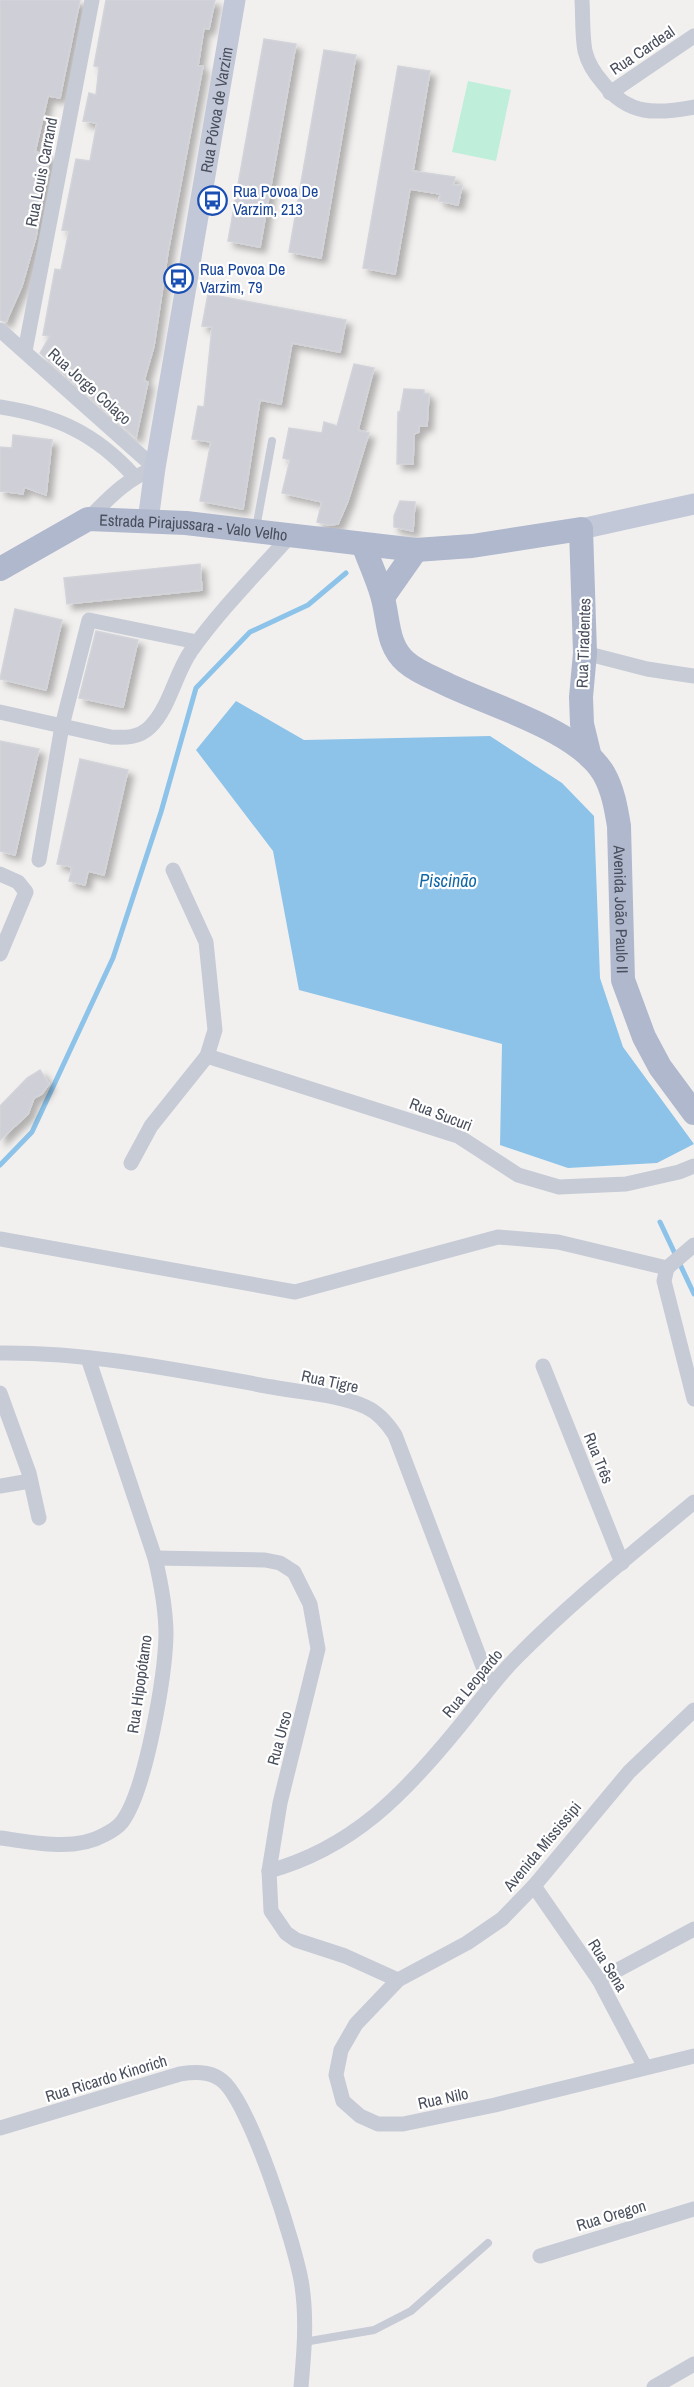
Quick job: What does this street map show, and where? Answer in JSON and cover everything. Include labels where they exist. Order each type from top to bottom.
[{"type":"main road","name":"Rua Póvoa de Varzim","points":[[148,521],[155,468],[235,0]]},
{"type":"main road","points":[[581,529],[694,504]]},
{"type":"main road","name":"Estrada Pirajussara - Valo Velho","points":[[0,568],[88,519],[148,521],[256,530],[416,550],[482,545],[581,529]]},
{"type":"main road","name":"Rua Tiradentes","points":[[581,529],[585,653],[582,724],[591,757]]},
{"type":"main road","name":"Avenida João Paulo II","points":[[363,544],[383,597],[384,614],[394,646],[406,662],[464,693],[538,722],[591,757],[610,786],[619,826],[623,980],[644,1037],[660,1067],[694,1113]]},
{"type":"main road","points":[[383,597],[416,550]]},
{"type":"main road","points":[[538,722],[562,718],[582,707]]},
{"type":"street","name":"Rua Louis Carrand","points":[[25,351],[92,0]]},
{"type":"street","points":[[582,0],[586,54],[595,74],[610,93],[636,110],[651,113],[694,107]]},
{"type":"street","name":"Rua Cardeal","points":[[610,93],[694,36]]},
{"type":"street","name":"Rua Jorge Colaço","points":[[0,330],[155,468]]},
{"type":"street","points":[[0,407],[53,419],[82,431],[103,445],[134,476]]},
{"type":"street","points":[[88,519],[134,476],[155,468]]},
{"type":"street","points":[[0,712],[111,737],[126,738],[140,735],[150,728],[159,715],[178,673],[197,642],[290,536]]},
{"type":"street","points":[[39,860],[62,726],[89,620],[197,642]]},
{"type":"street","points":[[585,653],[647,669],[694,676]]},
{"type":"street","points":[[131,1162],[151,1126],[207,1056],[215,1030],[206,942],[173,870]]},
{"type":"street","points":[[0,874],[18,882],[26,892],[0,954]]},
{"type":"street","name":"Rua Sucuri","points":[[207,1056],[458,1136],[518,1175],[559,1187],[626,1184],[679,1172],[694,1166]]},
{"type":"street","points":[[0,1239],[295,1292],[498,1237],[558,1242],[667,1268]]},
{"type":"street","points":[[694,1245],[667,1268],[664,1281],[694,1399]]},
{"type":"street","name":"Rua Tigre","points":[[0,1353],[62,1354],[209,1376],[346,1401],[366,1407],[388,1423],[395,1435],[490,1685]]},
{"type":"street","name":"Rua Hipopótamo","points":[[0,1838],[56,1844],[87,1842],[104,1836],[122,1823],[134,1800],[149,1744],[164,1646],[163,1591],[155,1558],[88,1358]]},
{"type":"street","name":"Rua Três","points":[[543,1366],[622,1563]]},
{"type":"street","points":[[0,1393],[15,1431],[39,1518]]},
{"type":"street","points":[[0,1486],[30,1481]]},
{"type":"street","name":"Rua Leopardo","points":[[269,1871],[313,1855],[373,1819],[416,1778],[460,1726],[490,1685],[534,1641],[694,1502]]},
{"type":"street","name":"Rua Urso","points":[[155,1558],[235,1558],[280,1563],[294,1572],[310,1604],[318,1649],[280,1803],[269,1871],[268,1894],[271,1911],[286,1933],[296,1940],[345,1956],[398,1980]]},
{"type":"street","name":"Avenida Mississipi","points":[[398,1980],[467,1943],[502,1919],[534,1886],[629,1772],[694,1710]]},
{"type":"street","name":"Rua Sena","points":[[534,1886],[599,1980],[645,2067]]},
{"type":"street","points":[[599,1980],[694,1929]]},
{"type":"street","name":"Rua Nilo","points":[[398,1980],[356,2024],[340,2050],[336,2075],[343,2101],[360,2116],[378,2124],[427,2121],[694,2056]]},
{"type":"street","name":"Rua Ricardo Kinorich","points":[[0,2128],[180,2074],[208,2073],[222,2079],[232,2091],[249,2127],[292,2240],[303,2294],[306,2322],[304,2342]]},
{"type":"street","name":"Rua Oregon","points":[[540,2256],[694,2209]]},
{"type":"street","points":[[301,2387],[304,2342]]},
{"type":"street","points":[[654,2387],[694,2364]]},
{"type":"lane","points":[[256,530],[272,441]]},
{"type":"lane","points":[[304,2342],[374,2330],[411,2312],[488,2243]]},
{"type":"green space","points":[[468,81],[511,90],[496,161],[452,152]]},
{"type":"water","name":"Piscinão","points":[[236,701],[304,740],[490,736],[562,783],[594,816],[600,978],[623,1047],[694,1144],[657,1163],[568,1168],[500,1145],[502,1044],[299,990],[273,851],[196,750]]},
{"type":"building","points":[[0,0],[80,0],[60,98],[48,96],[35,152],[50,155],[36,237],[22,286],[6,322],[0,320]]},
{"type":"building","points":[[106,0],[215,0],[209,29],[204,28],[198,66],[203,66],[168,252],[154,346],[144,381],[148,382],[136,438],[40,353],[50,336],[43,335],[55,269],[61,270],[69,231],[62,230],[76,159],[90,161],[97,123],[83,121],[89,93],[96,95],[99,67],[94,66]]},
{"type":"building","points":[[264,39],[296,44],[260,247],[228,241]]},
{"type":"building","points":[[324,50],[356,55],[321,258],[289,252]]},
{"type":"building","points":[[398,66],[430,71],[413,171],[455,177],[453,185],[462,186],[458,205],[439,201],[440,194],[410,189],[395,274],[363,268]]},
{"type":"building","points":[[208,294],[346,320],[340,352],[292,343],[281,404],[260,400],[243,509],[200,501],[211,442],[192,439],[198,406],[204,407],[212,327],[202,326]]},
{"type":"building","points":[[354,364],[374,368],[358,430],[369,433],[348,501],[338,524],[328,525],[317,522],[322,502],[282,493],[290,460],[283,458],[289,428],[322,433],[324,422],[337,426]]},
{"type":"building","points":[[404,389],[424,390],[424,394],[429,394],[427,426],[419,426],[419,432],[414,434],[413,464],[397,464],[398,412],[400,412]]},
{"type":"building","points":[[13,435],[52,440],[46,495],[24,487],[23,494],[0,491],[0,447],[12,448]]},
{"type":"building","points":[[400,501],[415,502],[413,531],[394,527],[394,516]]},
{"type":"building","points":[[200,564],[202,590],[67,604],[64,578]]},
{"type":"building","points":[[15,609],[62,620],[46,690],[0,679]]},
{"type":"building","points":[[96,631],[138,640],[123,707],[79,698]]},
{"type":"building","points":[[0,741],[39,749],[15,855],[0,851]]},
{"type":"building","points":[[80,759],[128,770],[104,875],[88,871],[85,885],[69,881],[72,867],[57,864]]},
{"type":"building","points":[[40,1070],[49,1084],[42,1094],[34,1098],[28,1114],[0,1140],[0,1106],[27,1078]]},
{"type":"waterway","points":[[0,1165],[32,1132],[113,958],[161,812],[196,688],[250,632],[308,605],[346,573]]},
{"type":"waterway","points":[[660,1222],[694,1294]]},
{"type":"place","name":"Rua Povoa De Varzim, 213","points":[[212,200]]},
{"type":"place","name":"Rua Povoa De Varzim, 79","points":[[179,278]]}]
